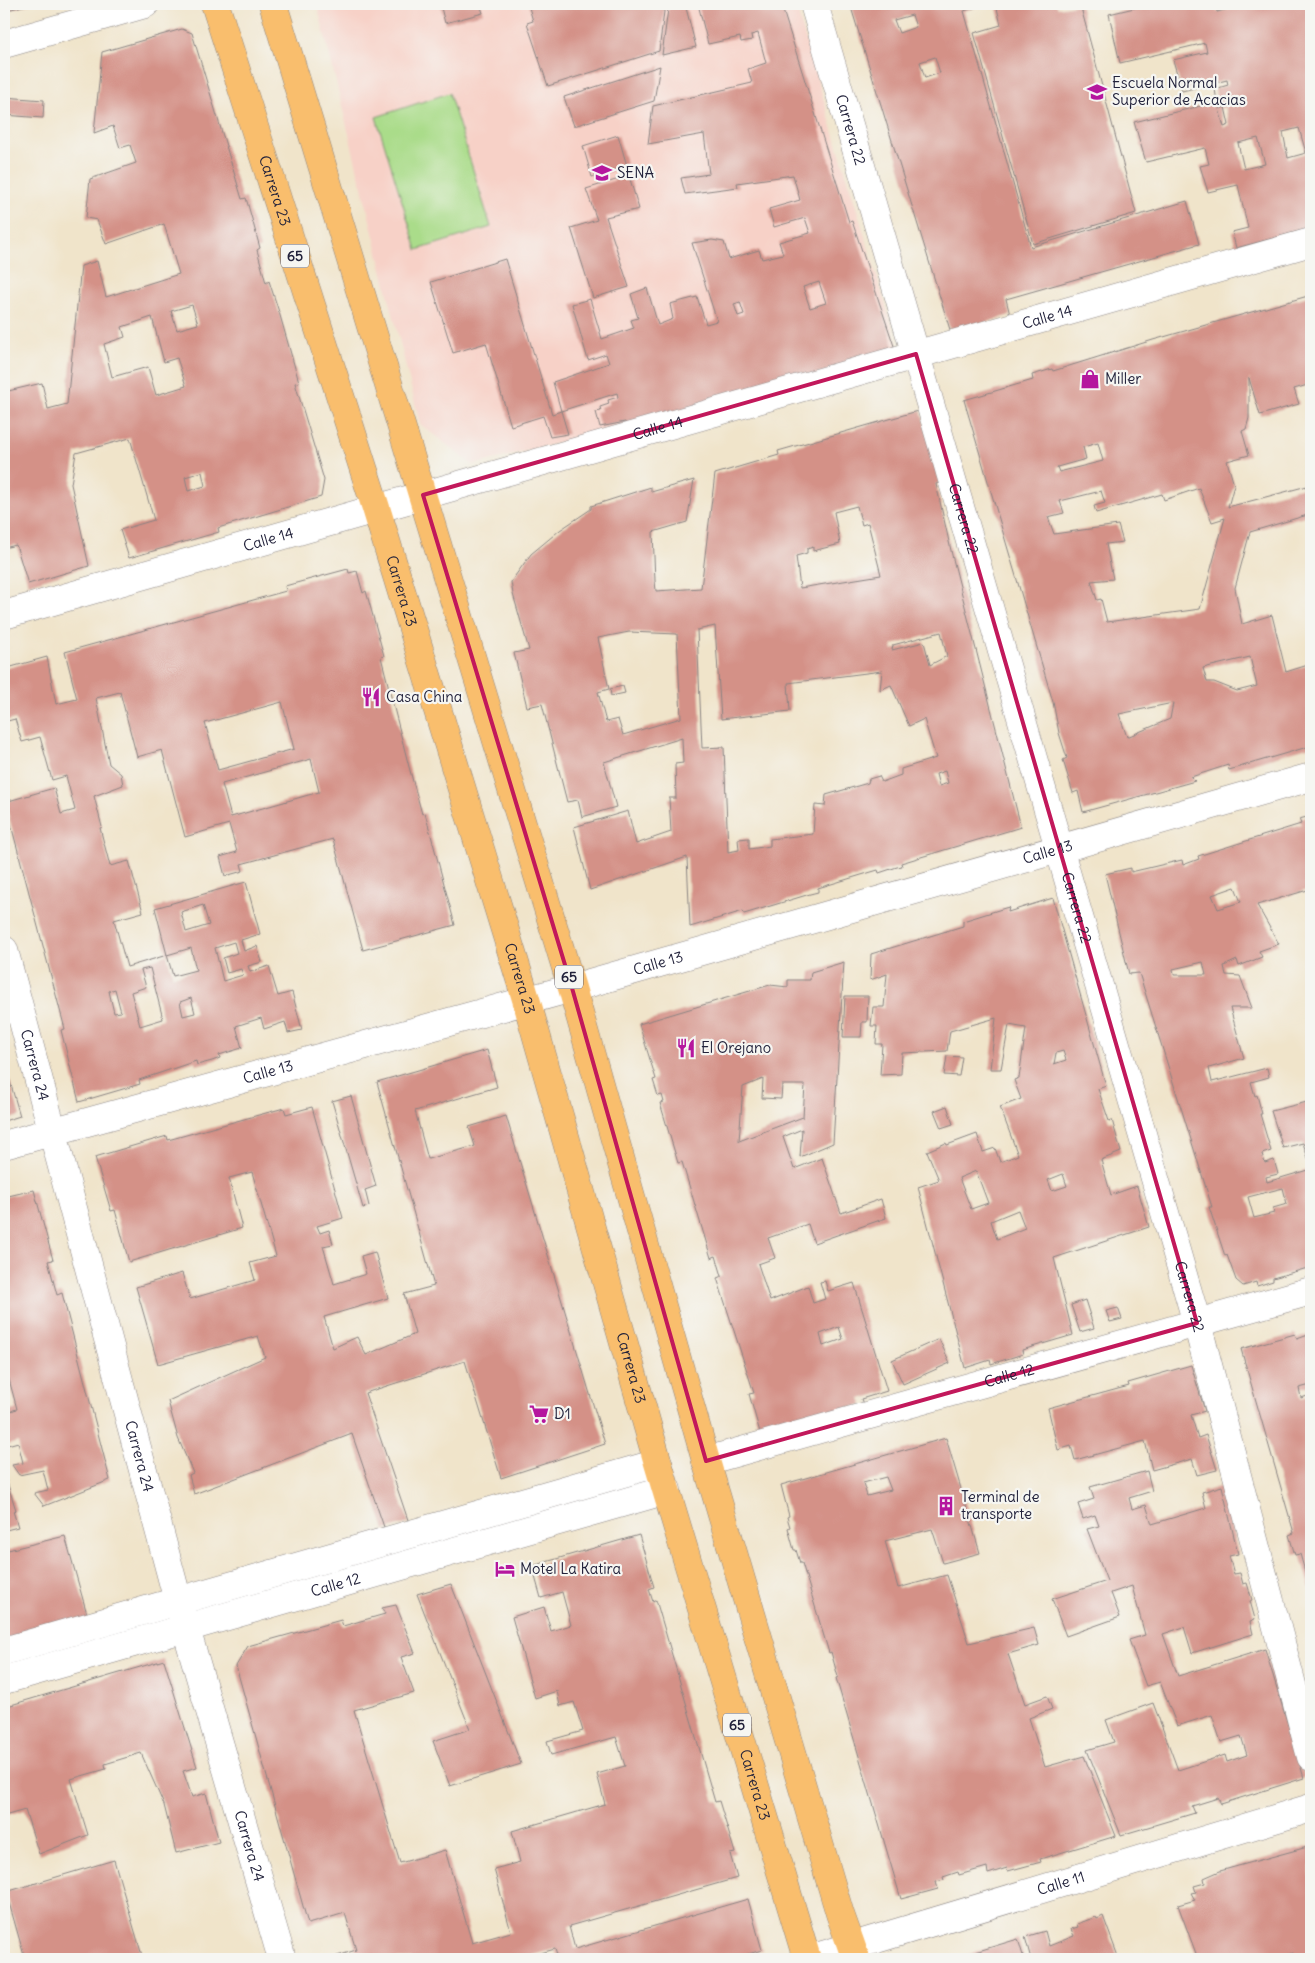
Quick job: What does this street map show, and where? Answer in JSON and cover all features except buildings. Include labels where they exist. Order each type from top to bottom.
[{"type":"main road","name":"Carrera 23","points":[[215,4],[376,508],[526,999],[658,1463],[808,1959]]},
{"type":"main road","name":"65","points":[[273,4],[572,988],[706,1461],[840,1914],[854,1953]]},
{"type":"street","points":[[4,44],[145,4]]},
{"type":"street","name":"Carrera 22","points":[[814,4],[1061,848],[1197,1323],[1311,1757]]},
{"type":"street","name":"Calle 14","points":[[4,615],[1311,242]]},
{"type":"street","name":"Calle 13","points":[[4,1145],[526,999],[572,988],[1311,777]]},
{"type":"street","name":"Carrera 24","points":[[4,950],[178,1601],[282,1959]]},
{"type":"street","name":"Calle 12","points":[[706,1461],[1311,1291]]},
{"type":"street","name":"Calle 12","points":[[4,1651],[658,1463]]},
{"type":"street","name":"Calle 12","points":[[4,1680],[667,1490]]},
{"type":"street","name":"Calle 11","points":[[808,1959],[854,1953],[1311,1808]]},
{"type":"highlighted area","points":[[916,354],[1197,1323],[706,1461],[572,988],[423,495]]},
{"type":"shaded area","name":"SENA","points":[[317,4],[795,4],[897,343],[898,356],[473,465],[420,424]]},
{"type":"green space","points":[[449,93],[491,227],[417,250],[376,117]]},
{"type":"place","name":"Escuela Normal Superior de Acacias","points":[[1097,92]]},
{"type":"place","name":"SENA","points":[[602,173]]},
{"type":"place","name":"Miller","points":[[1090,379]]},
{"type":"place","name":"Casa China","points":[[371,697]]},
{"type":"place","name":"El Orejano","points":[[686,1048]]},
{"type":"place","name":"D1","points":[[539,1414]]},
{"type":"place","name":"Terminal de transporte","points":[[946,1506]]},
{"type":"place","name":"Motel La Katira","points":[[505,1569]]}]
